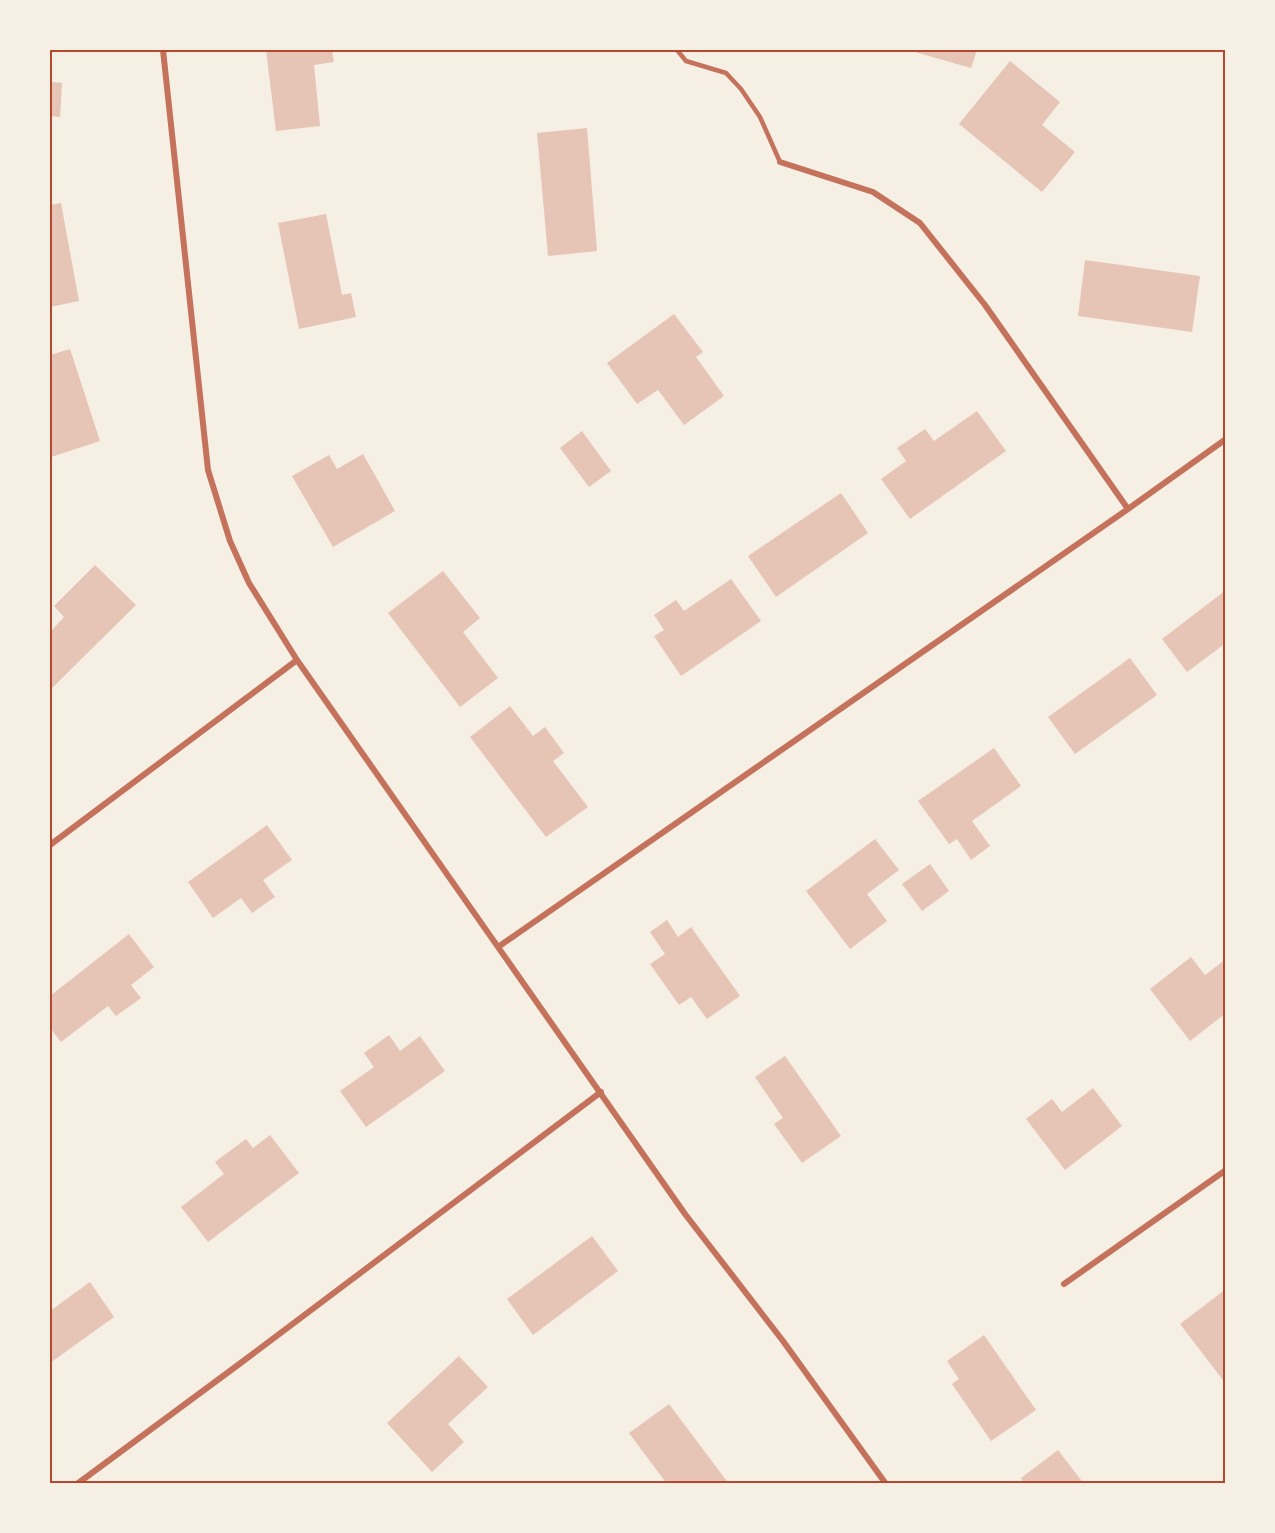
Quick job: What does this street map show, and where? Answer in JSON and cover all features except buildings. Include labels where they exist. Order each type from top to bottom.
[{"type":"street","points":[[163,50],[208,470],[230,541],[249,583],[297,660],[685,1214],[783,1341],[886,1484]]},
{"type":"street","points":[[780,162],[873,192],[920,223],[986,306],[1128,509]]},
{"type":"street","points":[[498,947],[1226,439]]},
{"type":"street","points":[[50,845],[297,660]]},
{"type":"street","points":[[77,1484],[601,1092]]},
{"type":"street","points":[[1064,1284],[1226,1170]]},
{"type":"lane","points":[[677,50],[686,61],[726,73],[741,89],[760,117],[780,162]]}]
